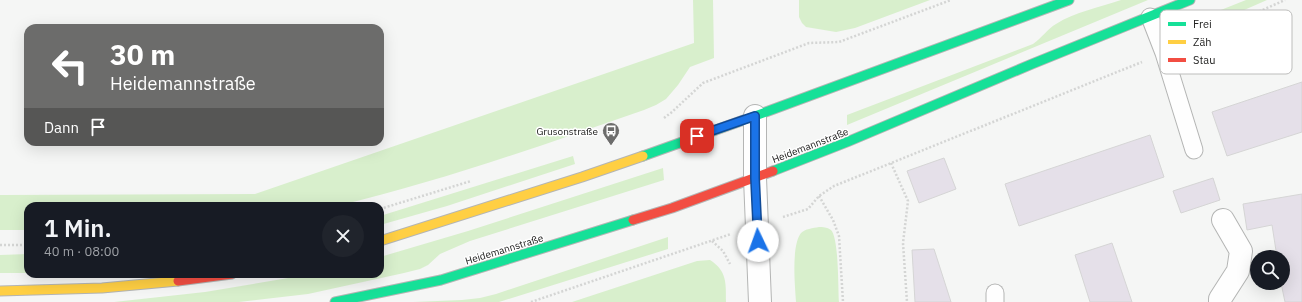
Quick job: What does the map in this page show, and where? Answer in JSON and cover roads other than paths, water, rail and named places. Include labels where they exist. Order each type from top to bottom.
[{"type":"main road","points":[[384,240],[582,177],[755,116],[1069,0]]},
{"type":"main road","name":"Heidemannstraße","points":[[1166,10],[1190,0]]},
{"type":"main road","name":"Heidemannstraße","points":[[335,302],[441,280],[672,208],[848,142],[1032,64],[1160,13]]},
{"type":"main road","points":[[0,290],[102,288],[205,278]]},
{"type":"street","points":[[755,116],[755,178],[760,302]]},
{"type":"street","points":[[1220,302],[1220,299],[1238,271],[1241,251],[1223,220]]},
{"type":"lane","points":[[1150,17],[1160,43]]},
{"type":"lane","points":[[1170,74],[1194,150]]},
{"type":"place","name":"Grusonstraße","points":[[611,146]]}]
